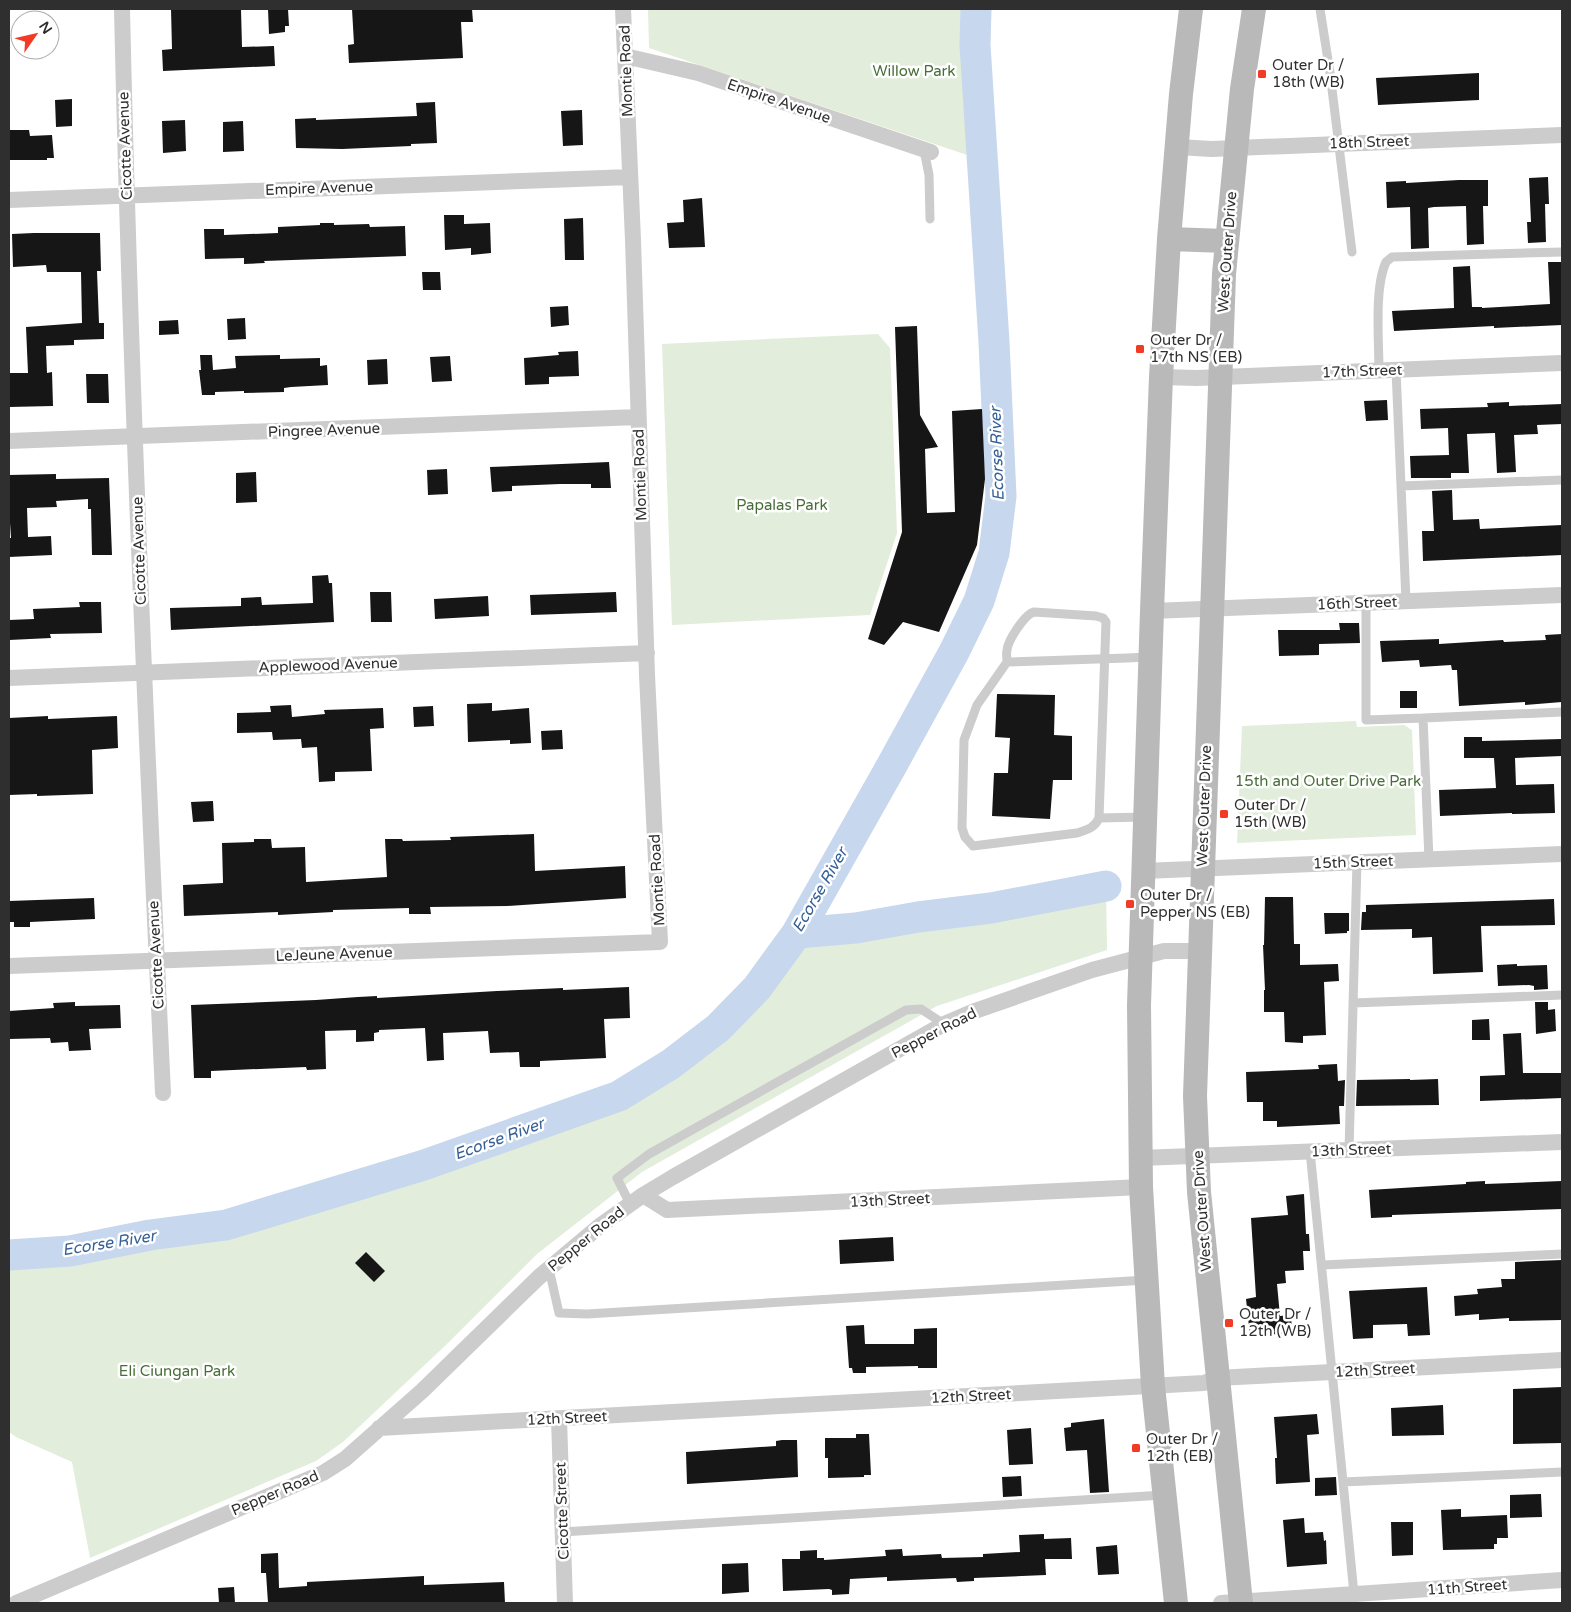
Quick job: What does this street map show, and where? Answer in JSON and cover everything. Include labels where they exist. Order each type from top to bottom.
[{"type":"main road","points":[[1176,1603],[1153,1386],[1140,1187],[1139,1005],[1161,377],[1169,239],[1181,94],[1191,9]]},
{"type":"main road","name":"West Outer Drive","points":[[1234,1602],[1217,1378],[1199,1192],[1195,1096],[1211,609],[1226,241],[1242,88],[1254,9]]},
{"type":"main road","points":[[1169,239],[1226,241]]},
{"type":"street","name":"Cicotte Avenue","points":[[122,9],[126,196],[143,672],[163,1093]]},
{"type":"street","name":"Montie Road","points":[[623,9],[646,653],[660,942]]},
{"type":"street","name":"Empire Avenue","points":[[625,56],[698,73],[928,151]]},
{"type":"street","name":"18th Street","points":[[1177,147],[1212,149],[1562,135]]},
{"type":"street","name":"Empire Avenue","points":[[9,200],[630,177]]},
{"type":"street","name":"17th Street","points":[[1161,377],[1197,378],[1562,363]]},
{"type":"street","name":"Pingree Avenue","points":[[9,441],[638,417]]},
{"type":"street","name":"16th Street","points":[[1152,610],[1562,595]]},
{"type":"street","name":"Applewood Avenue","points":[[9,678],[646,653]]},
{"type":"street","name":"15th Street","points":[[1143,871],[1562,854]]},
{"type":"street","name":"LeJeune Avenue","points":[[9,966],[660,942]]},
{"type":"street","name":"Pepper Road","points":[[16,1603],[323,1473],[345,1459],[422,1391],[549,1269],[601,1225],[636,1200],[944,1024],[972,1012],[1092,970],[1164,951],[1200,951]]},
{"type":"street","name":"13th Street","points":[[1140,1158],[1562,1142]]},
{"type":"street","name":"13th Street","points":[[636,1200],[667,1210],[1140,1187]]},
{"type":"street","name":"12th Street","points":[[379,1428],[1153,1386],[1204,1383],[1217,1378],[1562,1360]]},
{"type":"street","name":"Cicotte Street","points":[[559,1419],[565,1603]]},
{"type":"street","name":"11th Street","points":[[1234,1602],[1562,1580]]},
{"type":"lane","points":[[1320,9],[1340,143],[1352,252]]},
{"type":"lane","points":[[928,151],[930,219]]},
{"type":"lane","points":[[1379,370],[1381,278],[1386,262],[1392,257],[1562,252]]},
{"type":"lane","points":[[1396,370],[1406,601]]},
{"type":"lane","points":[[1401,486],[1562,480]]},
{"type":"lane","points":[[1366,603],[1366,720],[1562,712]]},
{"type":"lane","points":[[1034,612],[1102,618],[1106,622],[1106,658],[1099,818],[1097,824],[1077,833],[973,846],[965,837],[962,828],[964,740],[977,705],[1007,662],[1006,648],[1023,620],[1029,613],[1034,612]]},
{"type":"lane","points":[[1007,662],[1150,657]]},
{"type":"lane","points":[[1423,718],[1429,859]]},
{"type":"lane","points":[[1099,818],[1145,817]]},
{"type":"lane","points":[[1349,1150],[1357,862]]},
{"type":"lane","points":[[1353,1003],[1562,995]]},
{"type":"lane","points":[[636,1200],[616,1178],[649,1154],[906,1010],[922,1009],[944,1024]]},
{"type":"lane","points":[[1310,1151],[1354,1594]]},
{"type":"lane","points":[[1322,1265],[1562,1254]]},
{"type":"lane","points":[[549,1269],[560,1313],[587,1314],[1147,1280]]},
{"type":"lane","points":[[1343,1482],[1562,1472]]},
{"type":"lane","points":[[562,1532],[1165,1495]]},
{"type":"green space","name":"Willow Park","points":[[648,9],[975,9],[979,159],[649,48]]},
{"type":"green space","name":"Papalas Park","points":[[878,334],[890,348],[897,533],[870,615],[672,625],[662,344]]},
{"type":"green space","name":"15th and Outer Drive Park","points":[[1356,721],[1357,727],[1404,725],[1412,730],[1416,835],[1237,843],[1242,726]]},
{"type":"green space","name":"Eli Ciungan Park","points":[[1106,886],[1107,950],[937,1006],[642,1172],[537,1254],[448,1343],[343,1442],[316,1461],[90,1558],[72,1462],[16,1437],[9,1432],[9,1255],[70,1251],[150,1235],[226,1225],[424,1165],[619,1096],[671,1064],[718,1028],[757,988],[797,933],[914,919]]},
{"type":"building","points":[[171,9],[241,9],[242,47],[274,46],[275,66],[163,71],[162,50],[172,49]]},
{"type":"building","points":[[268,9],[288,9],[289,26],[285,26],[285,32],[269,34]]},
{"type":"building","points":[[352,9],[472,9],[473,22],[461,22],[463,58],[349,63],[348,45],[354,44]]},
{"type":"building","points":[[1479,73],[1479,100],[1378,105],[1376,78]]},
{"type":"building","points":[[72,99],[72,126],[56,127],[55,100]]},
{"type":"building","points":[[435,102],[437,143],[342,149],[296,148],[295,119],[316,118],[316,120],[417,116],[416,103]]},
{"type":"building","points":[[582,110],[583,145],[563,146],[561,111]]},
{"type":"building","points":[[185,120],[186,151],[163,153],[162,121]]},
{"type":"building","points":[[243,121],[244,151],[223,152],[223,122]]},
{"type":"building","points":[[9,130],[29,130],[30,136],[52,135],[54,158],[47,158],[47,160],[9,160]]},
{"type":"building","points":[[1548,177],[1549,204],[1545,204],[1546,242],[1528,243],[1527,222],[1531,222],[1529,178]]},
{"type":"building","points":[[1488,180],[1488,206],[1483,206],[1484,244],[1467,245],[1466,206],[1434,207],[1428,208],[1429,248],[1411,249],[1410,207],[1387,208],[1386,182],[1406,181],[1406,183]]},
{"type":"building","points":[[702,198],[705,247],[669,248],[667,223],[684,222],[683,200]]},
{"type":"building","points":[[444,215],[464,215],[464,224],[490,223],[491,253],[471,255],[471,248],[445,250]]},
{"type":"building","points":[[583,218],[584,260],[565,260],[564,219]]},
{"type":"building","points":[[320,223],[334,223],[334,225],[369,224],[370,227],[405,226],[406,256],[264,261],[265,263],[244,264],[244,258],[205,259],[204,229],[224,229],[224,235],[278,233],[278,227],[320,225]]},
{"type":"building","points":[[100,233],[101,271],[97,271],[99,323],[104,323],[104,339],[74,340],[74,345],[46,346],[47,373],[52,372],[53,406],[9,407],[9,373],[28,373],[26,327],[82,323],[81,272],[47,272],[46,265],[13,267],[12,234]]},
{"type":"building","points":[[1548,262],[1562,262],[1562,325],[1394,331],[1392,311],[1454,308],[1453,267],[1470,266],[1472,307],[1550,304]]},
{"type":"building","points":[[422,272],[440,272],[441,290],[423,290]]},
{"type":"building","points":[[568,306],[569,325],[551,327],[550,307]]},
{"type":"building","points":[[245,318],[246,339],[228,340],[227,319]]},
{"type":"building","points":[[178,320],[179,334],[159,335],[159,321]]},
{"type":"building","points":[[917,326],[920,415],[938,447],[925,449],[927,513],[955,512],[952,411],[982,409],[985,479],[977,545],[939,632],[903,622],[884,645],[868,639],[902,532],[895,327]]},
{"type":"building","points":[[578,351],[579,376],[549,377],[549,384],[525,385],[524,358],[559,355],[558,352]]},
{"type":"building","points":[[200,355],[212,355],[213,370],[236,368],[235,356],[280,355],[280,359],[320,358],[320,366],[327,365],[328,385],[284,388],[284,392],[215,392],[215,395],[202,395],[199,370],[201,370]]},
{"type":"building","points":[[450,356],[452,381],[432,382],[430,357]]},
{"type":"building","points":[[387,359],[388,384],[368,385],[367,360]]},
{"type":"building","points":[[86,374],[108,374],[109,403],[87,403]]},
{"type":"building","points":[[1387,400],[1388,420],[1366,421],[1364,401]]},
{"type":"building","points":[[1509,402],[1509,406],[1562,404],[1562,424],[1537,425],[1538,434],[1514,435],[1516,472],[1497,473],[1495,433],[1467,434],[1469,473],[1451,473],[1451,478],[1411,478],[1410,456],[1449,455],[1448,428],[1421,429],[1420,409],[1488,407],[1487,403]]},
{"type":"building","points":[[609,462],[611,488],[591,488],[591,484],[560,484],[512,486],[512,491],[492,492],[490,467]]},
{"type":"building","points":[[447,469],[448,494],[428,495],[427,470]]},
{"type":"building","points":[[256,472],[257,502],[236,503],[236,473]]},
{"type":"building","points":[[56,474],[56,479],[109,478],[112,555],[92,555],[91,509],[88,509],[88,499],[56,501],[57,507],[27,508],[28,537],[51,536],[52,555],[9,557],[9,538],[11,538],[9,475]]},
{"type":"building","points":[[1452,490],[1453,520],[1479,519],[1480,529],[1562,525],[1562,555],[1423,561],[1422,531],[1434,531],[1432,491]]},
{"type":"building","points":[[328,575],[329,583],[332,583],[334,622],[171,630],[170,608],[241,606],[241,598],[261,597],[262,605],[313,603],[312,576]]},
{"type":"building","points":[[370,592],[391,592],[392,622],[371,622]]},
{"type":"building","points":[[616,592],[617,612],[531,615],[530,595]]},
{"type":"building","points":[[488,596],[489,616],[435,619],[434,599]]},
{"type":"building","points":[[79,602],[101,602],[102,633],[50,634],[51,638],[9,640],[9,620],[34,619],[33,609],[80,607]]},
{"type":"building","points":[[1339,623],[1359,623],[1360,643],[1319,644],[1319,655],[1279,656],[1278,630],[1340,630]]},
{"type":"building","points":[[1562,634],[1562,702],[1525,705],[1525,702],[1459,706],[1457,670],[1452,670],[1451,665],[1420,667],[1419,660],[1382,662],[1380,641],[1439,639],[1439,644],[1503,640],[1504,642],[1546,640],[1545,635]]},
{"type":"building","points":[[1400,691],[1417,691],[1417,708],[1400,708]]},
{"type":"building","points":[[997,694],[1055,695],[1054,735],[1072,736],[1072,780],[1053,780],[1050,819],[992,816],[994,773],[1008,773],[1010,738],[995,737]]},
{"type":"building","points":[[492,703],[492,711],[529,708],[531,743],[510,744],[510,740],[468,742],[467,704]]},
{"type":"building","points":[[291,705],[292,717],[325,714],[324,710],[383,708],[384,728],[370,729],[372,771],[335,772],[335,781],[319,782],[317,747],[302,748],[301,739],[273,740],[272,732],[237,733],[237,713],[271,712],[270,706]]},
{"type":"building","points":[[433,706],[434,726],[414,727],[413,707]]},
{"type":"building","points":[[48,716],[48,719],[117,716],[118,748],[92,750],[93,794],[9,795],[9,718]]},
{"type":"building","points":[[562,730],[563,749],[542,750],[541,731]]},
{"type":"building","points":[[1464,737],[1482,737],[1482,741],[1562,739],[1562,756],[1515,758],[1516,785],[1554,784],[1555,813],[1440,816],[1439,790],[1496,788],[1494,758],[1464,758]]},
{"type":"building","points":[[213,801],[214,821],[193,822],[191,802]]},
{"type":"building","points":[[534,834],[535,871],[625,866],[626,898],[507,906],[430,907],[431,914],[409,914],[409,908],[333,910],[333,912],[278,915],[278,912],[184,916],[183,885],[223,883],[222,843],[254,842],[254,839],[271,839],[272,848],[305,847],[306,882],[387,877],[385,839],[402,839],[403,841],[451,840],[450,837]]},
{"type":"building","points":[[1265,897],[1293,897],[1294,944],[1300,944],[1300,965],[1338,964],[1339,981],[1324,982],[1326,1035],[1303,1036],[1303,1043],[1285,1042],[1284,1012],[1264,1012],[1263,945]]},
{"type":"building","points":[[94,898],[95,919],[30,922],[30,927],[14,927],[14,922],[9,922],[9,901]]},
{"type":"building","points":[[1554,899],[1555,925],[1481,926],[1483,972],[1433,974],[1432,937],[1412,938],[1412,929],[1361,930],[1362,912],[1366,912],[1366,905]]},
{"type":"building","points":[[1324,913],[1349,913],[1349,931],[1347,933],[1325,934]]},
{"type":"building","points":[[1517,964],[1517,966],[1547,965],[1548,989],[1534,990],[1534,986],[1529,985],[1498,986],[1497,965]]},
{"type":"building","points":[[629,987],[630,1018],[604,1019],[606,1058],[540,1061],[540,1067],[520,1067],[519,1052],[490,1053],[488,1031],[443,1033],[444,1060],[427,1061],[425,1028],[379,1030],[379,1032],[374,1033],[374,1041],[356,1042],[356,1030],[325,1031],[326,1069],[307,1070],[306,1067],[211,1071],[211,1078],[194,1078],[191,1005],[563,988],[563,990]]},
{"type":"building","points":[[75,1002],[75,1006],[120,1005],[121,1028],[89,1029],[91,1050],[69,1051],[68,1042],[51,1043],[50,1038],[9,1039],[9,1011],[54,1008],[53,1003]]},
{"type":"building","points":[[1535,1002],[1548,1002],[1548,1010],[1555,1009],[1556,1031],[1536,1034]]},
{"type":"building","points":[[1489,1019],[1490,1040],[1472,1040],[1472,1020]]},
{"type":"building","points":[[1521,1033],[1523,1073],[1562,1073],[1562,1098],[1480,1101],[1480,1076],[1505,1075],[1503,1034]]},
{"type":"building","points":[[1337,1064],[1338,1081],[1345,1080],[1344,1106],[1339,1106],[1340,1124],[1277,1127],[1277,1121],[1263,1121],[1263,1102],[1247,1102],[1246,1072],[1319,1069],[1318,1065]]},
{"type":"building","points":[[1438,1079],[1439,1105],[1356,1106],[1357,1080]]},
{"type":"building","points":[[1485,1181],[1485,1184],[1562,1181],[1562,1209],[1392,1215],[1392,1217],[1371,1218],[1369,1190],[1466,1184],[1466,1182]]},
{"type":"building","points":[[1304,1194],[1306,1234],[1309,1234],[1310,1251],[1303,1251],[1304,1270],[1285,1271],[1286,1283],[1277,1284],[1280,1316],[1291,1315],[1292,1333],[1250,1336],[1246,1299],[1256,1297],[1251,1218],[1288,1215],[1286,1196]]},
{"type":"building","points":[[893,1237],[894,1261],[840,1264],[839,1240]]},
{"type":"building","points":[[366,1252],[385,1271],[374,1282],[355,1263]]},
{"type":"building","points":[[1562,1260],[1562,1320],[1509,1321],[1509,1318],[1479,1320],[1479,1314],[1455,1316],[1454,1296],[1478,1294],[1477,1289],[1502,1287],[1501,1279],[1515,1279],[1515,1262]]},
{"type":"building","points":[[1427,1287],[1430,1335],[1408,1336],[1407,1324],[1373,1325],[1373,1338],[1353,1339],[1349,1291]]},
{"type":"building","points":[[864,1325],[865,1344],[914,1344],[914,1329],[937,1328],[937,1368],[918,1368],[918,1366],[866,1367],[866,1373],[853,1373],[852,1368],[849,1368],[846,1326]]},
{"type":"building","points":[[1562,1387],[1562,1443],[1513,1444],[1513,1389]]},
{"type":"building","points":[[1443,1405],[1444,1435],[1392,1436],[1391,1408]]},
{"type":"building","points":[[1317,1414],[1319,1434],[1307,1435],[1310,1482],[1276,1484],[1275,1458],[1277,1458],[1274,1417]]},
{"type":"building","points":[[1104,1419],[1109,1492],[1090,1493],[1087,1450],[1066,1451],[1064,1428],[1071,1427],[1071,1423]]},
{"type":"building","points":[[1031,1428],[1033,1464],[1009,1465],[1007,1430]]},
{"type":"building","points":[[856,1434],[869,1434],[871,1475],[864,1475],[864,1477],[828,1478],[825,1438],[856,1438]]},
{"type":"building","points":[[797,1440],[798,1477],[687,1484],[686,1452],[776,1446],[776,1441]]},
{"type":"building","points":[[1021,1476],[1022,1496],[1003,1497],[1002,1477]]},
{"type":"building","points":[[1336,1477],[1337,1495],[1315,1496],[1315,1478]]},
{"type":"building","points":[[1541,1494],[1542,1517],[1510,1518],[1510,1495]]},
{"type":"building","points":[[1461,1509],[1461,1517],[1507,1515],[1508,1538],[1497,1538],[1497,1544],[1494,1544],[1494,1549],[1443,1550],[1441,1510]]},
{"type":"building","points":[[1304,1518],[1305,1533],[1323,1532],[1324,1541],[1326,1540],[1327,1564],[1287,1567],[1283,1520]]},
{"type":"building","points":[[1391,1522],[1413,1522],[1413,1555],[1392,1556]]},
{"type":"building","points":[[1044,1534],[1044,1539],[1071,1538],[1072,1559],[1045,1559],[1046,1575],[974,1578],[974,1581],[957,1582],[956,1578],[887,1581],[887,1577],[850,1579],[849,1594],[832,1595],[832,1590],[829,1589],[783,1591],[782,1559],[800,1559],[800,1551],[817,1550],[817,1558],[824,1558],[824,1560],[886,1556],[885,1550],[902,1549],[903,1556],[941,1554],[942,1558],[983,1557],[983,1554],[1020,1552],[1019,1535]]},
{"type":"building","points":[[1117,1545],[1119,1574],[1098,1575],[1096,1547]]},
{"type":"building","points":[[278,1553],[279,1588],[307,1586],[307,1582],[424,1576],[424,1585],[504,1582],[505,1603],[268,1603],[266,1573],[261,1573],[261,1554]]},
{"type":"building","points":[[748,1563],[749,1592],[722,1594],[722,1564]]},
{"type":"building","points":[[234,1587],[235,1603],[219,1603],[218,1588]]},
{"type":"waterway","name":"Ecorse River","points":[[9,1255],[70,1251],[150,1235],[226,1225],[424,1165],[619,1096],[671,1064],[718,1028],[757,988],[797,933],[954,652],[979,601],[994,553],[1001,496],[994,342],[975,45],[976,9]]},
{"type":"waterway","points":[[797,933],[856,928],[918,917],[991,908],[1106,886]]},
{"type":"place","name":"Outer Dr / 18th (WB)","points":[[1262,74]]},
{"type":"place","name":"Outer Dr / 17th NS (EB)","points":[[1140,349]]},
{"type":"place","name":"Outer Dr / 15th (WB)","points":[[1224,814]]},
{"type":"place","name":"Outer Dr / Pepper NS (EB)","points":[[1130,904]]},
{"type":"place","name":"Outer Dr / 12th (WB)","points":[[1229,1323]]},
{"type":"place","name":"Outer Dr / 12th (EB)","points":[[1136,1448]]}]
